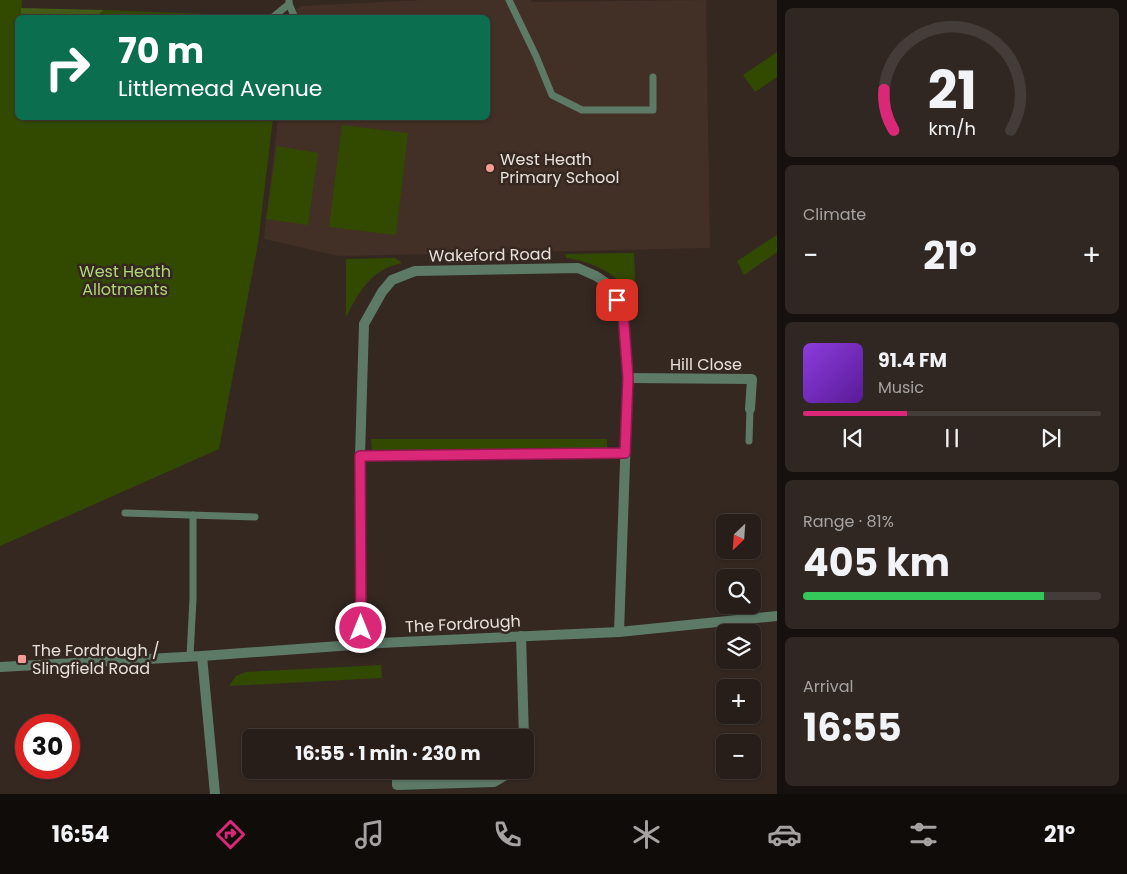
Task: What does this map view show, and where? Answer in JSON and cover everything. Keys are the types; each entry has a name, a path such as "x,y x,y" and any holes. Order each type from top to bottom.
{"street":[{"name":"Wakeford Road","path":"361,646 360,456 364,324 382,292 392,280 414,271 578,268 596,276 612,287 623,313 628,378 619,632"},
{"name":"Hill Close","path":"628,378 752,379 750,409"},
{"path":"360,456 625,453"},
{"name":"The Fordrough","path":"0,667 521,636 619,632 777,616"},
{"path":"521,636 524,729"},
{"path":"202,656 215,794"},
{"path":"397,789 494,782 499,779"}],"lane":[{"path":"509,0 536,56 552,95 582,110 653,110 653,77"},
{"path":"275,15 289,2 294,15"},
{"name":"Hill Close","path":"749,441 750,409"},
{"path":"125,513 255,517"},
{"path":"190,656 193,599 193,515"}],"shaded area":[{"name":"West Heath Primary School","path":"422,0 531,0 532,2 706,0 710,248 339,256 264,239 278,120 490,120 490,15 289,15 301,6"}],"green space":[{"name":"West Heath Allotments","path":"0,0 22,0 21,15 15,15 15,120 273,120 258,243 219,449 0,546"},
{"path":"21,8 104,10 98,15 21,15"},
{"path":"104,10 229,15 99,15"},
{"path":"777,52 777,77 755,92 743,75"},
{"path":"342,125 408,133 396,235 329,227"},
{"path":"277,146 318,153 308,225 266,219"},
{"path":"777,235 777,252 744,275 737,261"},
{"path":"634,253 636,305 623,286 608,272 567,258 564,254"},
{"path":"395,258 402,263 391,266 374,276 361,290 346,317 346,259"},
{"path":"371,439 607,439 607,451 469,449 463,452 372,453"},
{"path":"381,665 382,678 229,686 236,676 246,672"}],"place":[{"name":"West Heath Primary School","path":"490,168"},
{"name":"The Fordrough / Slingfield Road","path":"22,659"}],"route":[{"path":"361,628 360,456 625,453 628,378 623,313 617,300"}]}
